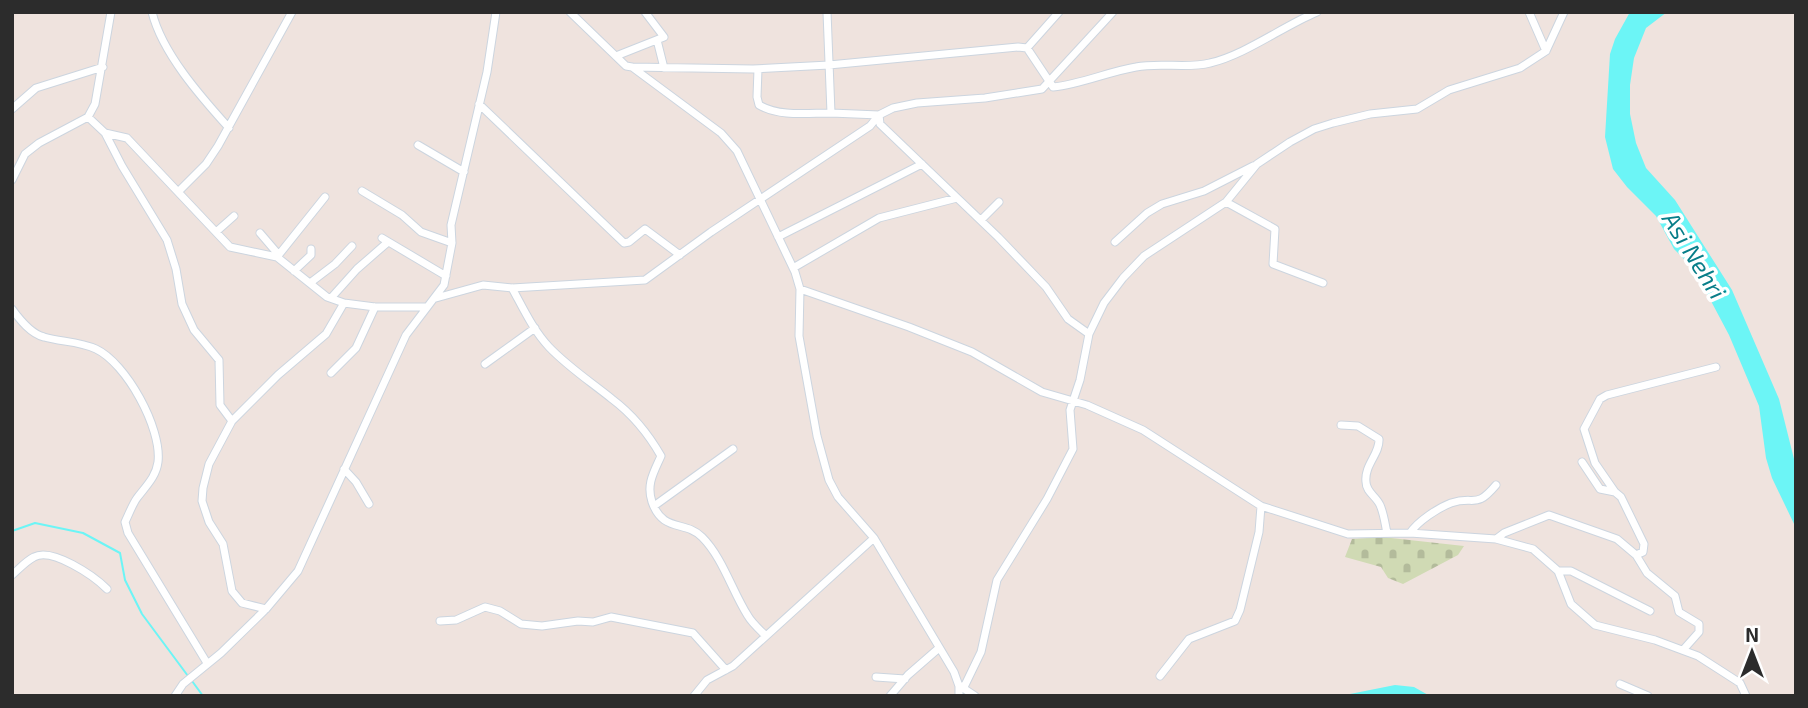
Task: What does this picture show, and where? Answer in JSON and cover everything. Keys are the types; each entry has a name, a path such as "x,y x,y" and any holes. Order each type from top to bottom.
{"street":[{"path":"12,180 25,154 39,143 88,117 95,104 111,12"},
{"path":"152,12 156,28 194,89 229,128"},
{"path":"179,191 206,164 229,128 292,12"},
{"path":"175,696 183,684 221,653 266,609 298,571 406,335 435,299 446,276 452,243 451,225 487,72 496,12"},
{"path":"570,12 626,66 632,67 758,69 829,65 1009,47 1027,48"},
{"path":"616,56 664,37 645,12"},
{"path":"827,12 831,113"},
{"path":"1027,48 1059,12"},
{"path":"435,299 483,285 512,288 645,280 870,126 879,115 893,108 1042,89 1113,12"},
{"path":"1027,48 1053,87 1063,86 1136,66 1210,63 1317,12"},
{"path":"1530,12 1546,51"},
{"path":"1115,242 1134,223 1162,204 1204,191 1257,164 1314,129 1370,114 1417,109 1449,90 1520,68 1546,51 1564,12"},
{"path":"657,40 664,68"},
{"path":"12,109 36,88 103,67"},
{"path":"632,67 720,133 737,151 793,268 800,289 799,337 817,436 829,480 838,497 874,538 960,686 975,696"},
{"path":"758,69 759,105 785,113 879,115"},
{"path":"479,104 624,243 645,229 680,255"},
{"path":"879,115 880,124 981,220 1053,295 1068,319 1089,334"},
{"path":"88,117 105,133 167,240 176,268 182,304 194,330 219,360 220,405 232,421"},
{"path":"105,133 127,138 230,247 278,256"},
{"path":"418,145 464,172"},
{"path":"778,237 922,164"},
{"path":"960,686 965,685 981,652 997,580 1047,499 1073,449 1070,410 1089,334 1110,293 1144,256 1226,202 1257,164"},
{"path":"362,191 402,215 421,232 452,243"},
{"path":"278,256 325,197"},
{"path":"793,268 879,218 957,198"},
{"path":"981,220 999,202"},
{"path":"1226,202 1275,229 1273,264 1322,283"},
{"path":"216,232 233,216"},
{"path":"260,233 294,271 331,298 344,303 375,307 427,307"},
{"path":"331,298 385,240 446,276"},
{"path":"310,283 352,246"},
{"path":"294,271 311,255 311,249"},
{"path":"512,288 548,346 578,374 614,400 653,442 661,456 650,479 651,500 659,516 666,522 700,534 749,618 766,636"},
{"path":"800,289 972,352 1042,392 1073,401 1143,430 1261,506 1348,534 1410,533 1496,540 1533,549 1559,571 1571,604 1595,625 1655,639 1698,656 1740,683 1745,696"},
{"path":"266,609 243,603 232,591 223,544 209,522 202,501 209,464 232,421 278,375 326,334 344,303"},
{"path":"331,373 356,348 375,307"},
{"path":"12,309 33,332 43,337 69,340 98,350 116,366 143,401 152,425 158,461 153,478 136,500 125,522 128,533 207,663"},
{"path":"485,364 535,328"},
{"path":"1636,555 1643,552 1643,544 1621,497 1600,471 1584,435 1585,423 1600,399 1607,395 1716,367"},
{"path":"1341,425 1358,426 1380,439 1379,447 1369,463 1366,481 1369,492 1381,506 1387,533"},
{"path":"654,506 733,449"},
{"path":"1582,462 1600,489 1615,492"},
{"path":"344,469 356,482 369,504"},
{"path":"1410,533 1419,523 1448,505 1482,499 1496,485"},
{"path":"1160,676 1189,639 1234,621 1240,610 1259,532 1261,506"},
{"path":"1496,540 1549,515 1617,539 1636,555 1647,573 1675,596 1679,612 1699,624 1699,632 1683,650"},
{"path":"694,696 707,681 726,670 766,636 874,538"},
{"path":"12,575 35,556 44,555 64,560 86,572 107,589"},
{"path":"1559,571 1571,571 1650,611"},
{"path":"440,621 456,620 485,607 500,611 521,624 542,626 578,621 593,622 611,617 693,633 726,670"},
{"path":"890,696 939,648"},
{"path":"876,677 905,679"},
{"path":"1620,684 1647,696"},
{"path":"959,696 960,686"}],"green space":[{"path":"1382,537 1464,546 1458,555 1403,584 1388,578 1381,567 1345,557 1352,539"}],"water":[{"name":"Asi Nehri","path":"1630,12 1667,12 1646,28 1634,58 1630,114 1636,143 1646,168 1675,200 1732,290 1779,399 1796,467 1796,528 1772,478 1766,458 1759,406 1729,335 1694,269 1674,249 1656,216 1613,169 1605,137 1610,54"},
{"path":"1395,685 1414,687 1430,696 1340,696"}],"waterway":[{"path":"12,531 35,523 83,533 120,553 125,580 142,614 188,676"},
{"path":"192,681 203,696"}]}
